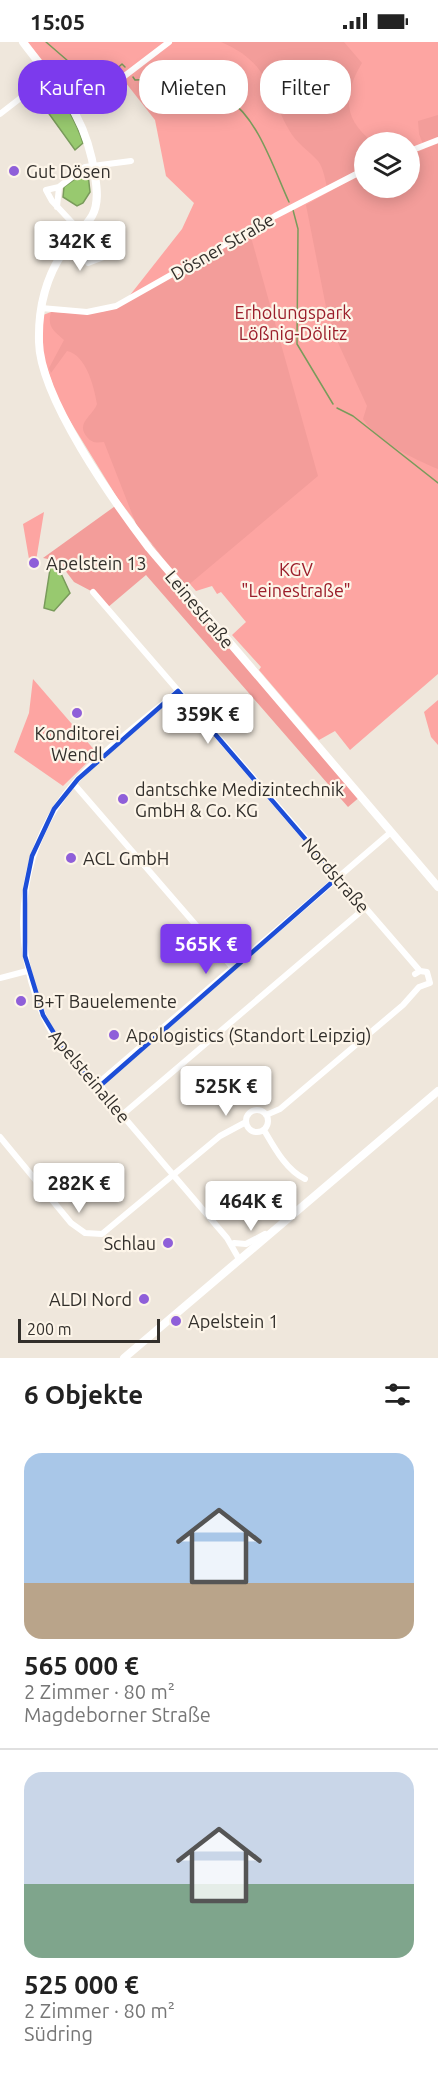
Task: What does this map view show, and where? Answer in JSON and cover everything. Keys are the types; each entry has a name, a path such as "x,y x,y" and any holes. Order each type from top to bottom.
{"main road":[{"name":"Leinestraße","path":"23,42 37,60"},
{"name":"Leinestraße","path":"77,114 87,136 93,166 95,207 51,274 41,309 39,345 47,382 74,434 133,526 181,587 438,886"},
{"path":"124,1358 438,1091"}],"street":[{"path":"127,74 169,42"},
{"path":"0,114 18,100"},
{"path":"420,147 438,140"},
{"path":"109,255 88,263 79,233 57,208 46,190 59,187 85,167 131,161"},
{"name":"Dösner Straße","path":"41,309 87,312 116,306 258,225 354,175"},
{"path":"57,208 59,187"},
{"name":"Nordstraße","path":"93,592 414,966 417,972 414,981 419,987 427,986 431,979 428,972 417,972"},
{"name":"Apelsteinallee","path":"178,691 74,784 54,809 32,856 24,907 23,937 27,971 43,1015 54,1034 89,1079 101,1085 106,1096 241,1257"},
{"path":"74,784 233,968"},
{"path":"101,1085 104,1079 391,832"},
{"path":"122,1115 365,908"},
{"path":"0,978 27,971"},
{"path":"266,1115 280,1109 403,1005 419,987"},
{"path":"0,1137 64,1215 85,1233 102,1234 220,1136 247,1124 252,1111 259,1110 266,1115 268,1121 264,1130"},
{"path":"247,1124 255,1132 264,1130"},
{"path":"264,1130 274,1147 297,1175 304,1179"},
{"path":"234,1243 250,1243 276,1228"},
{"name":"Apelsteinallee","path":"226,1238 234,1243 241,1257"}],"highlighted area":[{"path":"178,691 338,877 101,1085 89,1079 66,1053 43,1015 25,956 25,890 32,856 54,809 78,779"}],"green space":[{"name":"Erholungspark Lößnig-Dölitz","path":"23,42 438,42 438,674 350,750 335,731 319,740 259,670 261,667 232,635 246,622 221,592 217,594 212,586 196,591 190,584 186,587 118,499 59,403 43,356 43,315 51,312 86,314 106,311 123,304 182,229 194,203 166,176 155,120 150,114 248,114 248,60 139,60 139,100 127,84 127,60 36,60"},
{"path":"44,512 36,561 29,559 23,524"},
{"path":"33,679 97,753 63,786 14,752 29,713"},
{"path":"438,700 438,745 431,737 424,712"}],"shaded area":[{"path":"221,42 344,42 362,63 351,86 351,60 260,60 260,71 237,50"},
{"path":"49,114 70,114 83,143 75,150"},
{"path":"351,114 362,132 354,132 354,172 327,187 320,164 292,135 281,115"},
{"path":"438,115 438,469 407,455 387,442 363,419 367,406 339,345 327,312 306,205 354,178 354,198 420,198 420,151 425,149 419,132 418,121"},
{"path":"82,174 88,174 90,192 83,203 77,206 63,197 64,187"},
{"path":"249,230 318,476 186,587 136,524 104,442 92,441 84,432 84,424 97,404 91,380 84,365 79,358 67,351 51,373 49,368 64,340 52,328 50,317 51,312 86,314 107,311"},
{"path":"118,504 361,796 348,807 146,575 107,608 93,592 74,582 58,561 43,558"},
{"path":"51,563 58,567 70,593 54,611 44,608"}],"waterway":[{"path":"46,42 67,60"},
{"path":"133,77 135,80 180,83 216,94 239,108 257,132 289,202"},
{"path":"293,210 298,229 297,344 333,404"},
{"path":"337,408 353,416 438,483"}],"place":[{"name":"Gut Dösen","path":"14,171"},
{"name":"Apelstein 13","path":"34,563"},
{"name":"Konditorei Wendl","path":"77,713"},
{"name":"dantschke Medizintechnik GmbH & Co. KG","path":"123,799"},
{"name":"ACL GmbH","path":"71,858"},
{"name":"B+T Bauelemente","path":"21,1001"},
{"name":"Apologistics (Standort Leipzig)","path":"114,1035"},
{"name":"Schlau","path":"168,1243"},
{"name":"ALDI Nord","path":"144,1299"},
{"name":"Apelstein 1","path":"176,1321"}],"park label":[{"name":"KGV \"Leinestraße\"","path":"296,579"}]}
